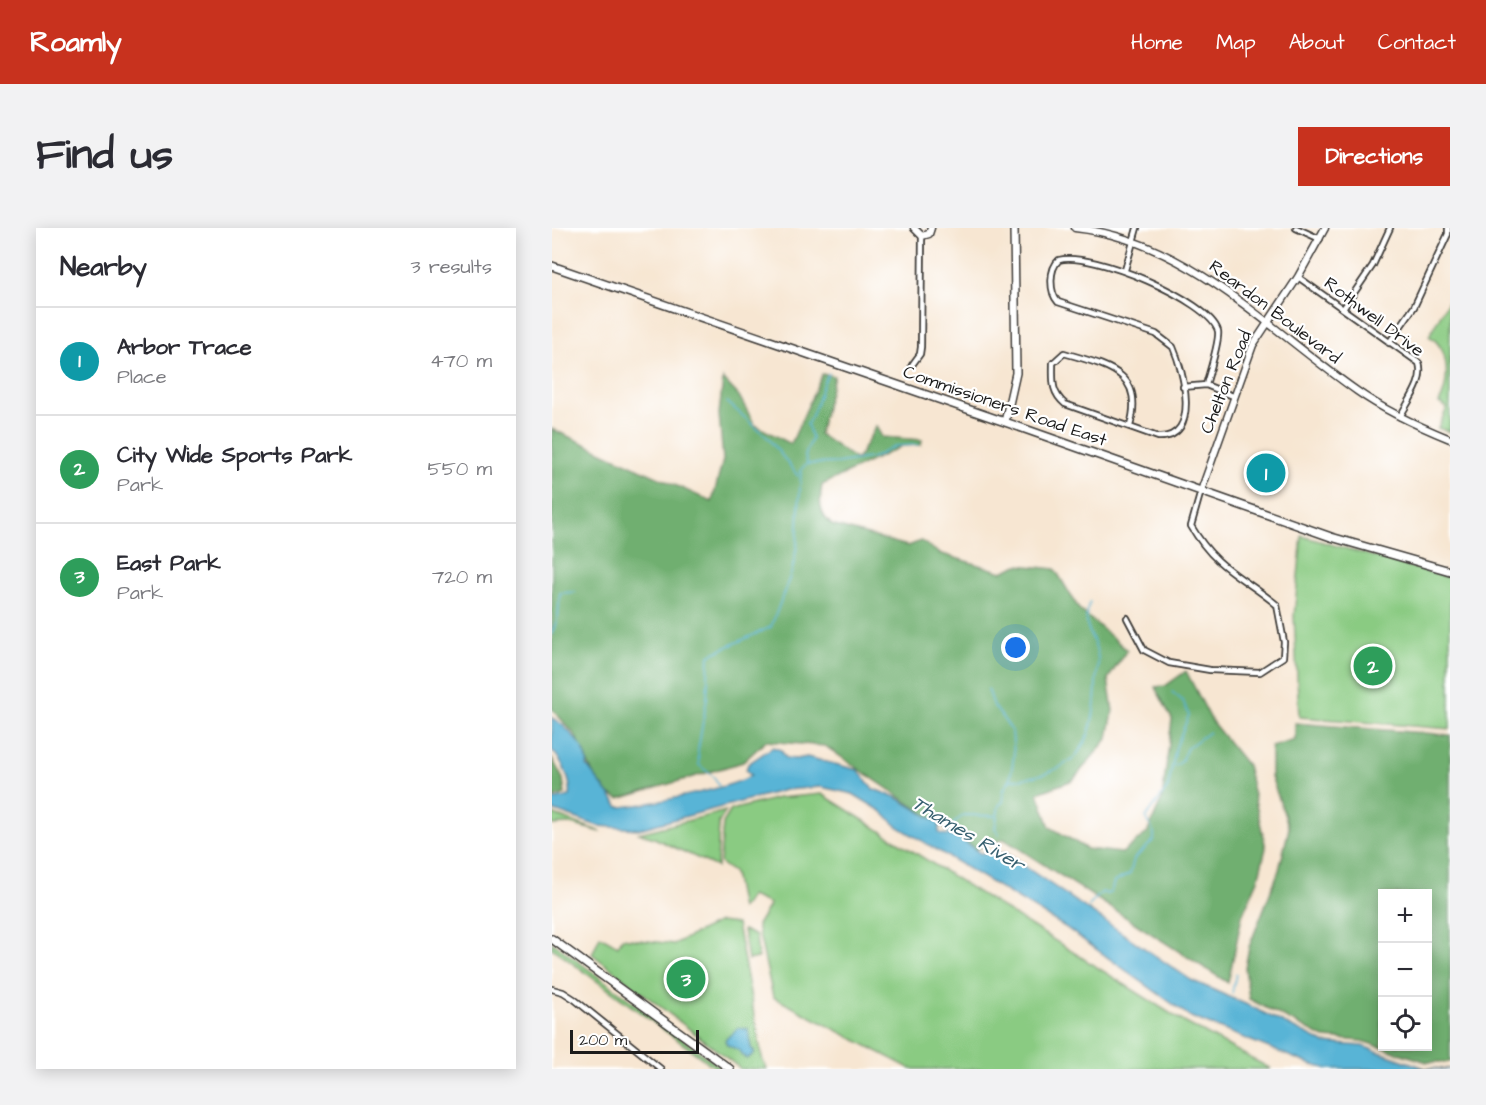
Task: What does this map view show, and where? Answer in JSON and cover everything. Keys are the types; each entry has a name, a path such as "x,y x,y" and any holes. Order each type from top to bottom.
{"main road":[{"path":"1005,422 1016,373 1014,228"},
{"name":"Commissioners Road East","path":"552,266 1330,537 1450,571"},
{"path":"552,939 730,1069"}],"street":[{"path":"914,228 915,233 922,236 929,234 931,228"},
{"name":"Reardon Boulevard","path":"1075,228 1133,240 1166,254 1202,275 1359,393 1400,417 1450,439"},
{"path":"1125,270 1137,228"},
{"path":"1296,228 1320,239"},
{"name":"Chelton Road","path":"1201,491 1253,345 1298,277 1325,228"},
{"path":"1342,309 1373,265 1390,228"},
{"path":"1389,343 1414,307 1448,234 1448,228"},
{"path":"912,365 920,354 921,347 922,236"},
{"path":"1130,426 1135,397 1130,383 1119,372 1065,353 1056,358 1053,363 1052,388 1056,397 1065,404 1158,437 1176,433 1186,417 1177,356 1168,342 1095,312 1064,305 1054,298 1053,267 1062,259 1125,270 1161,286 1207,317 1217,329 1218,337 1206,385"},
{"name":"Rothwell Drive","path":"1298,277 1419,363 1421,371 1400,417"},
{"path":"1183,387 1206,385 1233,396"},
{"path":"1127,618 1144,650 1169,663 1210,670 1260,672 1284,657 1284,642 1277,605 1226,570 1202,544 1191,526 1201,491"},
{"path":"552,989 563,992 574,999 661,1069"}],"green space":[{"path":"1450,298 1450,432 1438,428 1447,408 1439,403 1445,386 1446,366 1441,349 1429,336"},
{"path":"822,374 834,376 819,434 857,460 876,426 882,437 922,440 921,445 902,446 822,485 821,507 832,525 908,546 921,541 939,553 1002,572 1018,565 1055,569 1079,609 1127,650 1108,679 1113,711 1108,738 1073,780 1038,793 1050,827 1087,849 1122,853 1147,833 1162,799 1172,719 1155,687 1165,686 1186,671 1213,723 1247,765 1266,848 1258,880 1242,916 1228,983 1004,839 976,849 825,746 766,741 743,762 619,799 601,791 575,735 552,709 552,429 712,502 723,460 719,414 723,379 739,396 755,425 791,444"},
{"path":"1302,536 1450,578 1450,729 1299,717 1294,616"},
{"path":"1295,723 1450,735 1450,1062 1427,1062 1393,1051 1432,1051 1432,889 1378,889 1378,1046 1362,1041 1324,1038 1249,999 1245,968 1249,947 1279,870 1289,828 1271,776 1271,747 1295,740"},
{"path":"552,758 563,779 565,794 552,798"},
{"path":"822,794 1184,1022 1271,1069 911,1069 773,997 757,925 770,904 751,896 741,909 734,873 720,863 723,823 731,810 778,798"},
{"path":"726,811 719,822 717,867 639,833"},
{"path":"552,814 601,832 570,824 552,825"},
{"path":"719,922 737,924 763,1062 767,1069 741,1069 592,954 600,936 618,946 622,938 674,944"},
{"path":"743,930 756,936 758,958 748,960"},
{"path":"552,942 723,1069 717,1069 552,948"}],"water":[{"path":"552,717 581,746 585,753 587,766 619,807 688,795 742,780 751,775 746,770 748,764 773,747 781,750 786,758 807,757 858,770 873,789 896,797 939,823 939,833 959,838 980,853 1005,853 1191,980 1324,1043 1362,1046 1425,1068 1450,1069 1329,1069 1312,1065 1191,1017 1065,927 897,826 881,811 853,794 821,787 785,790 639,829 598,826 552,810 552,800 570,796 570,791 563,765 552,751"},
{"path":"738,1028 748,1029 751,1048 755,1053 746,1059 739,1050 727,1045 725,1040"}],"waterway":[{"path":"807,463 805,456 812,438 807,424 829,373"},
{"path":"727,402 768,438 798,476"},
{"path":"719,786 714,777 699,765 698,750 707,698 709,655 771,627 792,571 797,546 801,469 807,464 837,463 875,457 895,446 918,445"},
{"path":"552,634 558,617 560,593 576,592"},
{"name":"Thames River","path":"999,835 995,828 999,805 1003,802 1004,789 1010,780 1033,777 1067,763 1078,753 1086,739 1092,723 1098,664 1097,650 1086,618 1090,602"},
{"path":"988,689 994,706 1012,731 1014,755 1010,780"},
{"path":"1089,906 1102,892 1107,894 1111,892 1114,882 1130,874 1134,859 1154,840 1154,833 1146,817 1168,787 1176,747 1189,715 1183,701 1172,692"},
{"path":"1175,766 1181,762 1187,748 1209,732"},
{"name":"Thames River","path":"948,834 955,822 964,815 997,816"},
{"path":"1232,993 1236,974"}],"place":[{"name":"Arbor Trace","path":"1266,473"},
{"name":"City Wide Sports Park","path":"1373,666"},
{"name":"East Park","path":"686,979"}]}
